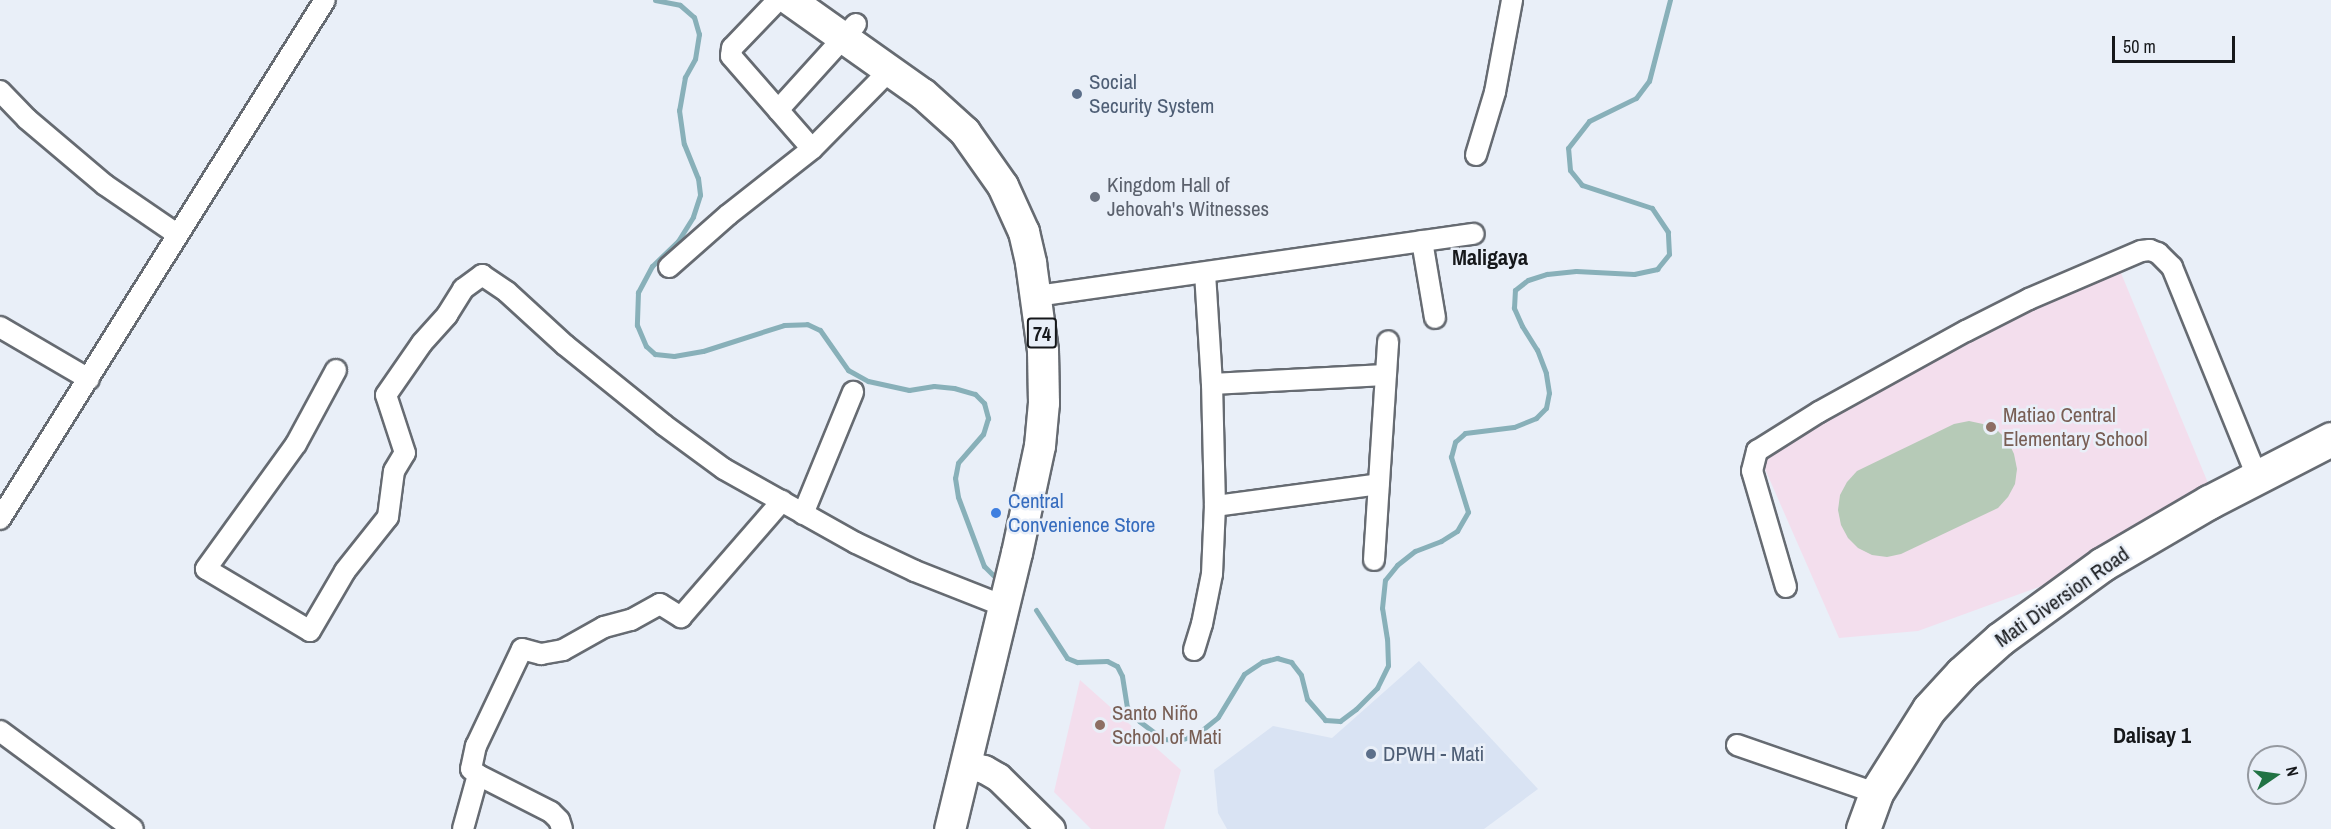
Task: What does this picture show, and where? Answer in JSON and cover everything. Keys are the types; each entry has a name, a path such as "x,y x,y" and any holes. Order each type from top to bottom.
{"highway":[{"name":"Mati Diversion Road","path":"1863,829 1876,793 1929,709 1962,673 2000,639 2103,564 2257,476 2318,445"}],"main road":[{"name":"74","path":"790,0 850,31 954,95 986,144 1030,199 1041,226 1048,295 1064,376 1058,448 1036,557 975,766 950,829"},
{"name":"74","path":"821,0 890,70 986,144"},
{"name":"74","path":"970,829 975,766 1004,606 1034,480 1042,424 1048,295"}],"street":[{"path":"0,519 325,0"},
{"path":"778,0 730,52 735,62 812,149"},
{"path":"1476,155 1495,92 1512,0"},
{"path":"778,110 850,31"},
{"path":"669,267 728,215 812,149 890,70"},
{"path":"0,91 27,119 105,185 178,235"},
{"path":"1048,295 1474,234"},
{"path":"1422,241 1435,318"},
{"path":"1786,588 1752,471 1757,451 1861,388 1966,331 2029,299 2141,251 2158,253 2172,267 2257,476"},
{"path":"1194,650 1211,582 1215,506 1212,384 1205,273"},
{"path":"336,370 296,444 206,569 309,631 345,571 388,517 394,471 405,453 386,395 422,343 447,315 463,289 482,275 507,292 565,345 664,425 724,469 856,543 915,571 1004,606"},
{"path":"0,327 89,379"},
{"path":"1374,560 1388,341"},
{"path":"1212,384 1385,375"},
{"path":"803,514 853,392"},
{"path":"1215,506 1379,484"},
{"path":"561,829 559,820 551,812 478,775 471,769 476,746 522,649 541,654 563,650 604,627 631,620 660,604 681,617 782,501"},
{"path":"0,731 133,829"},
{"path":"1737,745 1876,793"},
{"path":"975,766 998,777 1051,829"},
{"path":"463,829 478,775"}],"shaded area":[{"name":"Matiao Central Elementary School","path":"2116,261 2208,483 2050,583 1918,631 1839,638 1758,453"},
{"name":"DPWH - Mati","path":"1419,661 1538,789 1484,829 1227,829 1218,813 1214,770 1273,726 1332,738"},
{"name":"Santo Niño School of Mati","path":"1080,680 1181,770 1164,829 1091,829 1054,792"}],"green space":[{"path":"1969,421 1997,430 2008,441 2017,469 2015,484 2008,497 1998,508 1901,554 1887,557 1872,555 1858,548 1848,538 1841,525 1838,510 1840,495 1847,482 1857,471 1954,424"}],"waterway":[{"path":"655,0 680,5 694,17 699,34 695,59 685,77 679,110 684,144 698,178 700,195 693,217 678,241 652,266 638,292 637,325 646,346 655,354 674,356 703,351 784,325 807,324 820,330 848,370 868,381 909,390 934,386 954,388 975,394 984,403 988,418 983,434 958,463 955,478 958,497 984,566 1000,582"},
{"path":"1036,610 1067,658 1077,662 1107,661 1117,666 1122,676 1127,707 1139,721 1163,739 1179,740 1196,735 1218,717 1244,674 1262,662 1277,658 1291,662 1301,675 1307,699 1325,720 1340,721 1356,709 1377,688 1388,665 1382,608 1385,580 1397,565 1415,551 1441,541 1457,531 1468,512 1451,457 1455,442 1465,433 1514,427 1536,418 1546,408 1549,393 1546,373 1537,350 1514,308 1515,290 1528,280 1547,274 1576,271 1634,274 1657,269 1669,254 1668,232 1652,208 1582,185 1570,170 1568,148 1589,121 1636,98 1649,81 1670,0"}],"place":[{"name":"Social Security System","path":"1077,94"},
{"name":"Kingdom Hall of Jehovah's Witnesses","path":"1095,197"},
{"name":"Matiao Central Elementary School","path":"1991,427"},
{"name":"Central Convenience Store","path":"996,513"},
{"name":"Santo Niño School of Mati","path":"1100,725"},
{"name":"DPWH - Mati","path":"1371,754"}],"district":[{"name":"Maligaya","path":"1490,258"},
{"name":"Dalisay 1","path":"2152,736"}]}
